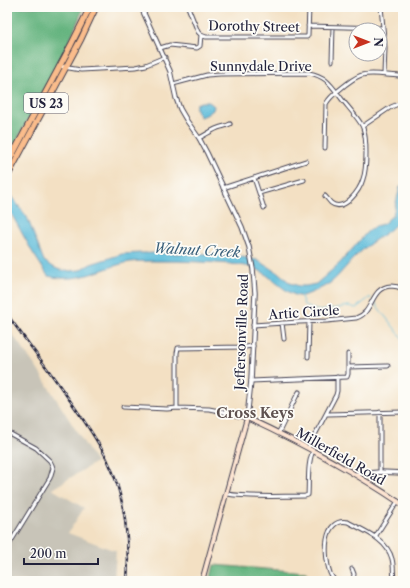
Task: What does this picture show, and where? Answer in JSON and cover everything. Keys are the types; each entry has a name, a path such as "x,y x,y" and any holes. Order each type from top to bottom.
{"highway":[{"name":"US 23","path":"63,67 90,7"},
{"name":"US 23","path":"7,177 9,165 96,7"}],"main road":[{"name":"Millerfield Road","path":"247,418 279,432 356,474 403,505"},
{"name":"Jeffersonville Road","path":"202,581 247,418"}],"street":[{"name":"Jeffersonville Road","path":"141,7 170,70 180,109 207,153 244,231 249,249 254,283 254,325 251,381 247,418"},
{"path":"160,48 170,45 197,48 200,46 200,35 188,7"},
{"path":"309,7 308,26 348,27"},
{"path":"381,7 382,22"},
{"name":"Dorothy Street","path":"200,35 206,37 308,37 308,26"},
{"path":"332,61 333,27"},
{"path":"63,67 81,70 136,67 165,58"},
{"path":"384,62 384,74"},
{"name":"Sunnydale Drive","path":"173,84 214,74 309,73 324,78 337,92 363,126 366,144 365,172 357,192 351,199 337,205 331,203 325,196"},
{"path":"325,148 326,104 330,98 352,79 361,74 384,74 403,77"},
{"path":"363,126 391,107 403,102"},
{"path":"199,138 230,124"},
{"path":"223,188 306,161"},
{"path":"254,178 264,208"},
{"path":"259,193 304,180"},
{"name":"Artic Circle","path":"254,325 327,321 361,317 364,315 378,291 386,286 400,287 403,290"},
{"path":"308,357 309,322"},
{"path":"282,323 284,339"},
{"path":"177,408 178,348 252,346"},
{"path":"251,381 347,377 348,354"},
{"path":"348,367 388,366"},
{"path":"308,448 337,392 337,377"},
{"path":"279,432 299,392"},
{"path":"123,407 177,408 219,411 247,418"},
{"path":"380,412 380,472"},
{"path":"326,414 403,412"},
{"path":"7,432 36,448 50,461 53,468 50,478 7,548"},
{"path":"227,494 245,496 308,495 309,471 313,451"},
{"path":"356,474 380,472 403,473"},
{"path":"375,538 398,501"},
{"path":"335,581 328,566 326,551 328,534 332,526 341,522 346,522 382,543 392,558 394,581"},
{"path":"352,569 354,574 353,581"}],"shaded area":[{"path":"7,327 36,367 96,462 52,489 84,508 68,533 116,551 114,581 7,581"}],"green space":[{"path":"7,7 84,7 63,56 7,158"},
{"path":"214,565 306,572 312,581 210,581"}],"water":[{"path":"201,102 209,102 214,106 213,110 200,117 196,111 196,104"},
{"path":"403,185 403,212 396,224 371,243 351,261 338,276 324,287 307,295 300,296 291,293 266,274 254,268 221,263 177,261 130,262 80,277 60,278 48,276 33,253 7,206 7,192 27,217 44,261 60,270 80,270 91,264 122,254 228,254 257,260 279,273 290,283 299,286 306,286 316,284 340,263 368,231 375,226 383,224 393,215 400,187"}],"waterway":[{"path":"300,294 304,305 320,311 349,306 356,308 371,298"},
{"path":"374,301 403,339"}],"railway":[{"path":"7,314 78,412 107,459 118,488 125,519 128,551 127,581"}],"district":[{"name":"Cross Keys","path":"255,413"}],"water label":[{"name":"Walnut Creek","path":"197,250"}]}
